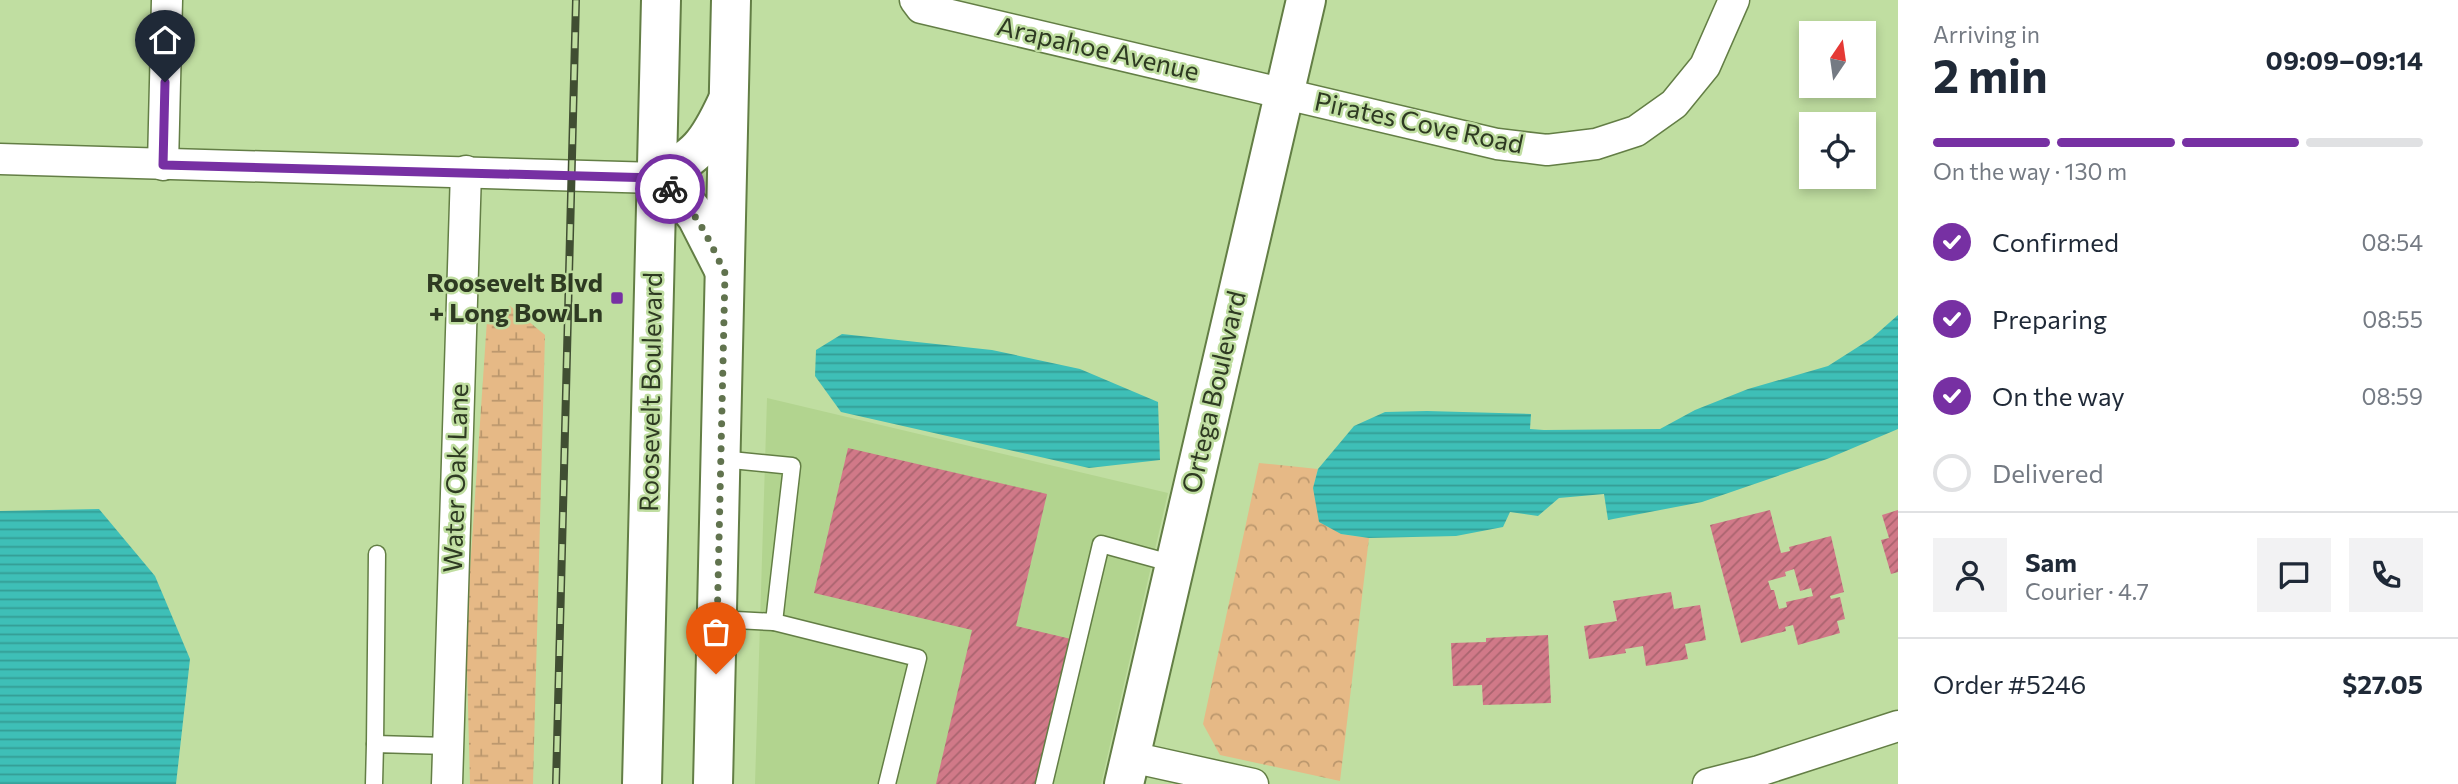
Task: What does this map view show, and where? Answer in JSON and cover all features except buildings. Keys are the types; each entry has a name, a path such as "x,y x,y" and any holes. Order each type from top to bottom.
{"main road":[{"name":"Roosevelt Boulevard","path":"642,784 661,0"},
{"path":"713,784 731,0"},
{"name":"Ortega Boulevard","path":"1127,770 1306,0"},
{"path":"725,273 696,217 682,198 657,178 685,162 706,143 729,99"}],"street":[{"path":"163,165 167,0"},
{"name":"Arapahoe Avenue","path":"915,0 920,8 1284,93"},
{"name":"Pirates Cove Road","path":"1284,93 1497,144 1547,150 1596,144 1636,131 1674,104 1705,66 1734,0"},
{"path":"0,159 657,178"},
{"name":"Water Oak Lane","path":"447,784 466,172"},
{"path":"1708,784 1759,771 1898,726"},
{"path":"1127,770 1253,784"}],"lane":[{"path":"721,459 792,466 774,622"},
{"path":"1044,784 1101,544 1174,564"},
{"path":"374,784 377,554"},
{"path":"717,619 774,622 918,658 887,784"},
{"path":"375,744 448,746"}],"shaded area":[{"path":"767,398 1168,493 1101,784 755,784"}],"green space":[{"path":"510,306 545,335 533,784 470,784 466,629 487,320"},
{"path":"1259,463 1318,469 1313,488 1341,534 1369,538 1340,781 1220,755 1203,724"}],"water":[{"path":"1898,315 1898,429 1827,459 1702,502 1608,520 1604,494 1559,498 1538,516 1510,512 1503,527 1456,536 1369,538 1341,534 1319,522 1313,488 1318,469 1354,426 1385,412 1531,414 1530,429 1544,430 1660,429 1695,410 1748,389 1828,366 1872,338"},
{"path":"842,334 992,350 1080,369 1158,402 1160,460 1089,468 841,412 815,376 816,350"},
{"path":"99,509 155,576 190,659 176,784 0,784 0,511"}],"railway":[{"path":"556,784 576,0"}],"way so far":[{"path":"670,189 682,198 696,217 725,273 716,674"}],"place":[{"name":"Roosevelt Blvd + Long Bow Ln","path":"617,298"}],"route":[{"path":"165,82 163,165 657,178 670,189"}]}
